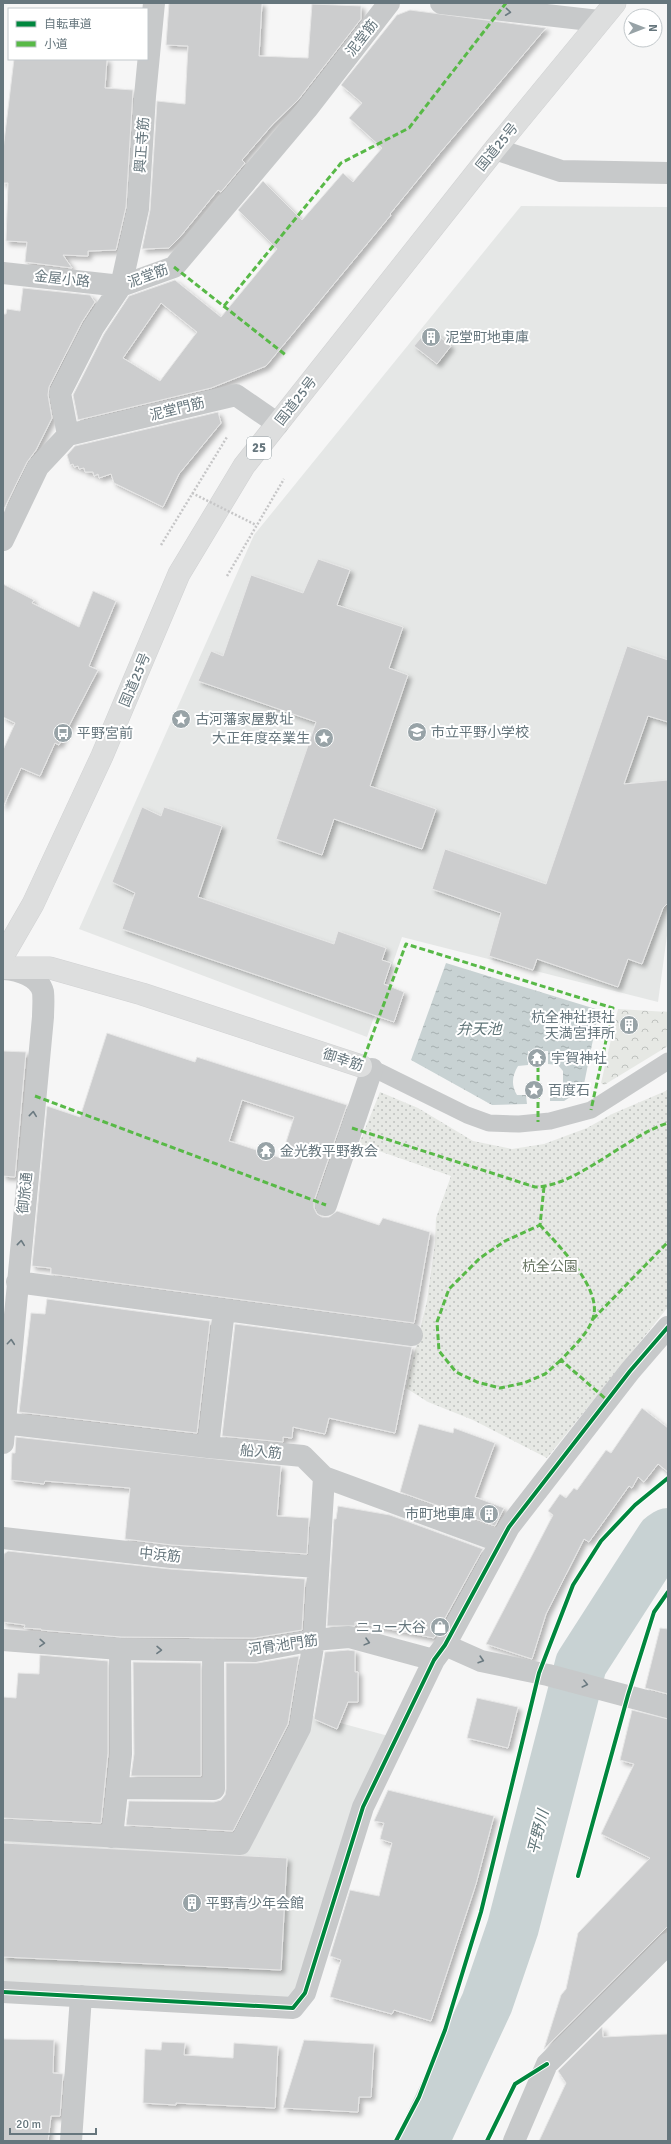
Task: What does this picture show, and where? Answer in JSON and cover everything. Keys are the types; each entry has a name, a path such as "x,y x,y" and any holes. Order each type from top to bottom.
{"main road":[{"name":"国道25号","path":"3,956 33,904 102,756 179,574 244,466 495,149 615,3"},
{"name":"御幸筋","path":"3,968 50,968 142,994 367,1068"}],"street":[{"name":"興正寺筋","path":"121,286 138,209 145,96 154,3"},
{"name":"泥堂筋","path":"68,435 60,394 93,328 121,286 174,267 307,109 389,3"},
{"path":"441,3 599,21"},
{"path":"495,149 561,171 668,172"},
{"name":"金屋小路","path":"3,273 121,286"},
{"name":"泥堂門筋","path":"68,435 236,395 278,424"},
{"path":"3,540 38,467 68,435"},
{"name":"御旅通","path":"3,968 16,970 26,974 38,984 43,991 43,1017 3,1430"},
{"path":"326,1205 367,1068"},
{"path":"17,1282 412,1336"},
{"path":"208,1447 224,1310"},
{"path":"3,1992 293,2008 305,1994 363,1807 440,1653 509,1527 630,1371 668,1327"},
{"name":"船入筋","path":"3,1430 304,1456 324,1477 501,1542"},
{"path":"3,1830 240,1844 300,1728 314,1640 324,1477"},
{"name":"中浜筋","path":"3,1538 171,1557 318,1566"},
{"name":"河骨池門筋","path":"3,1640 120,1649 255,1651 314,1640 349,1637 481,1660 628,1695 668,1707"},
{"path":"112,1837 121,1754 120,1649"},
{"path":"117,1788 214,1789 213,1650"},
{"path":"514,2141 547,2064 668,1944"},
{"path":"71,2141 81,1996"}],"lane":[{"name":"御幸筋","path":"367,1068 467,1115 489,1123 519,1124 550,1121 591,1110 668,1061"}],"path":[{"path":"161,545 227,437"},
{"path":"226,576 284,479"},
{"path":"192,493 256,525"}],"shaded area":[{"name":"市立平野小学校","path":"521,206 668,207 668,928 658,1002 402,937 367,1037 79,929 254,535"},
{"name":"平野青少年会館","path":"303,1713 396,1738 293,2008 3,1993 3,1830 240,1844"}],"green space":[{"path":"618,1009 668,1012 668,1046 604,1085 601,1083"},
{"name":"杭全公園","path":"668,1090 668,1307 547,1458 473,1420 428,1402 406,1388 427,1301 435,1243 436,1218 451,1176 359,1144 380,1092 418,1108 473,1141 512,1149 544,1144 587,1128 612,1114"}],"water":[{"name":"弁天池","path":"446,963 599,1010 583,1089 564,1101 550,1101 550,1093 558,1093 563,1086 563,1071 558,1065 548,1064 548,1051 528,1051 528,1065 518,1066 514,1073 513,1084 515,1091 517,1095 526,1095 527,1104 492,1105 411,1060"}],"building":[{"path":"169,3 262,3 259,56 308,58 312,4 361,6 361,19 298,100 273,124 242,160 245,163 221,192 218,190 180,237 169,248 142,249 150,210 157,101 185,104 188,46 166,45"},
{"path":"410,10 546,28 439,154 390,214 391,215 266,366 211,388 78,420 73,395 104,334 129,296 175,280 221,317 277,249 238,210 263,181 302,220 343,173 353,182 382,148 349,118 362,103 341,85 397,15","holes":["161,303 197,332 160,381 123,358"]},
{"path":"14,60 107,60 105,88 133,90 126,207 116,250 88,251 88,256 63,255 72,268 25,262 27,242 6,241 8,183 3,183 3,150"},
{"path":"23,288 90,295 95,302 82,322 49,387 48,395 52,418 36,450 27,462 3,511 3,314 6,314 7,309 20,311"},
{"name":"泥堂町地車庫","path":"429,328 451,346 437,364 414,346"},
{"path":"218,412 221,423 179,474 163,507 114,483 111,474 99,478 98,474 94,476 93,472 85,472 84,468 79,469 78,466 74,467 73,464 70,465 67,455 75,446"},
{"path":"318,559 350,570 337,605 403,627 389,668 408,675 370,786 436,809 422,849 334,819 322,855 276,839 316,722 198,681 211,651 223,656 251,575 303,593"},
{"path":"3,584 34,600 32,603 79,627 93,591 116,601 89,666 98,670 59,745 55,743 40,776 21,768 3,807 3,750 15,723 3,717"},
{"path":"627,646 668,660 668,722 648,716 624,784 668,780 668,903 663,908 642,964 628,959 618,987 537,959 533,970 489,956 501,913 432,889 445,849 546,884"},
{"path":"142,807 161,816 164,807 222,826 198,897 334,944 338,931 386,948 382,960 391,963 384,984 404,992 394,1022 122,929 135,893 112,882"},
{"path":"107,1033 195,1062 197,1057 347,1105 314,1201 314,1208 317,1214 322,1217 329,1217 337,1211 379,1225 383,1218 430,1232 414,1323 51,1274 51,1268 32,1266 47,1106 80,1117","holes":["242,1100 294,1117 281,1158 229,1141"]},
{"path":"3,1051 26,1052 15,1177 3,1176"},
{"path":"47,1299 210,1321 197,1433 19,1412 31,1313 45,1314"},
{"path":"235,1324 412,1347 395,1433 329,1418 325,1434 293,1427 292,1438 283,1437 283,1442 222,1436"},
{"path":"642,1408 668,1428 668,1472 658,1464 644,1482 638,1477 632,1488 629,1486 589,1542 584,1539 546,1614 532,1659 486,1644 553,1515 548,1511 560,1494 566,1498 574,1488 577,1490 606,1450 611,1453"},
{"path":"419,1424 453,1433 454,1428 495,1443 475,1497 504,1508 495,1526 400,1492"},
{"path":"16,1437 281,1466 277,1516 309,1518 307,1554 172,1545 125,1539 130,1488 45,1481 44,1484 11,1480 12,1453 15,1453"},
{"path":"338,1506 390,1515 483,1549 434,1638 355,1622 355,1626 327,1626 334,1519 336,1519"},
{"path":"8,1551 170,1569 305,1579 302,1630 254,1638 121,1637 24,1628 25,1625 3,1622 4,1554"},
{"path":"660,1628 668,1629 668,1694 645,1688"},
{"path":"348,1650 355,1651 355,1672 358,1672 358,1702 348,1702 337,1729 314,1719 325,1652"},
{"path":"40,1655 108,1661 108,1753 101,1823 3,1818 3,1697 16,1698 18,1673 39,1674"},
{"path":"299,1656 288,1724 233,1831 126,1825 129,1801 214,1802 221,1800 225,1795 226,1789 226,1663 257,1663"},
{"path":"133,1662 201,1663 201,1776 131,1776 134,1754"},
{"path":"477,1698 518,1707 508,1748 467,1738"},
{"path":"632,1710 668,1719 668,1926 544,2049 561,1995 566,1989 578,1933 650,1858 601,1834 634,1764 620,1760"},
{"path":"388,1790 494,1816 476,1884 431,2021 394,2010 392,2014 330,1997 341,1960 330,1956 350,1890 379,1896 392,1843 380,1839 384,1823 374,1821"},
{"name":"平野青少年会館","path":"3,1843 287,1858 281,1970 3,1957"},
{"path":"602,2027 603,2037 668,2034 668,2141 539,2141 566,2083 558,2071"},
{"path":"3,2039 54,2040 53,2073 63,2074 60,2116 51,2116 48,2141 3,2141"},
{"path":"304,2040 374,2044 371,2097 359,2097 358,2112 283,2108"},
{"path":"162,2042 185,2043 184,2055 233,2058 234,2043 278,2046 275,2108 176,2103 176,2105 143,2103 145,2049 161,2050"}],"waterway":[{"name":"平野川","path":"423,2141 487,2003 513,1927 581,1664 662,1538 668,1534"}],"marked path":[{"path":"224,306 341,163 409,128 506,3"},
{"path":"174,267 287,356"},
{"path":"361,1066 406,944 613,1008 591,1110"},
{"path":"538,1066 538,1122"},
{"path":"35,1096 326,1205"},
{"path":"352,1128 535,1187 551,1185 567,1179 585,1170 652,1129 668,1123"},
{"path":"544,1187 540,1225 505,1241 480,1258 449,1289 437,1322 439,1351 456,1372 477,1382 500,1388 524,1383 545,1374 561,1360"},
{"path":"540,1225 577,1268 591,1294 594,1306 591,1324 561,1360 607,1400"},
{"path":"593,1319 668,1242"}],"cycle path":[{"path":"3,1992 293,2008 305,1993 363,1807 434,1660 445,1645 509,1527 630,1371 668,1327"},
{"path":"396,2141 419,2097 445,2030 481,1912 539,1673 573,1585 601,1541 635,1505 668,1478"},
{"path":"578,1876 628,1695 654,1612 668,1592"},
{"path":"487,2141 515,2084 547,2064"}],"place":[{"name":"泥堂町地車庫","path":"431,337"},
{"name":"古河藩家屋敷址","path":"181,719"},
{"name":"市立平野小学校","path":"417,732"},
{"name":"平野宮前","path":"63,733"},
{"name":"大正年度卒業生","path":"324,738"},
{"name":"杭全神社摂社 天満宮拝所","path":"629,1025"},
{"name":"宇賀神社","path":"537,1058"},
{"name":"百度石","path":"534,1090"},
{"name":"金光教平野教会","path":"266,1151"},
{"name":"市町地車庫","path":"489,1514"},
{"name":"ニュー大谷","path":"440,1627"},
{"name":"平野青少年会館","path":"192,1903"}]}
